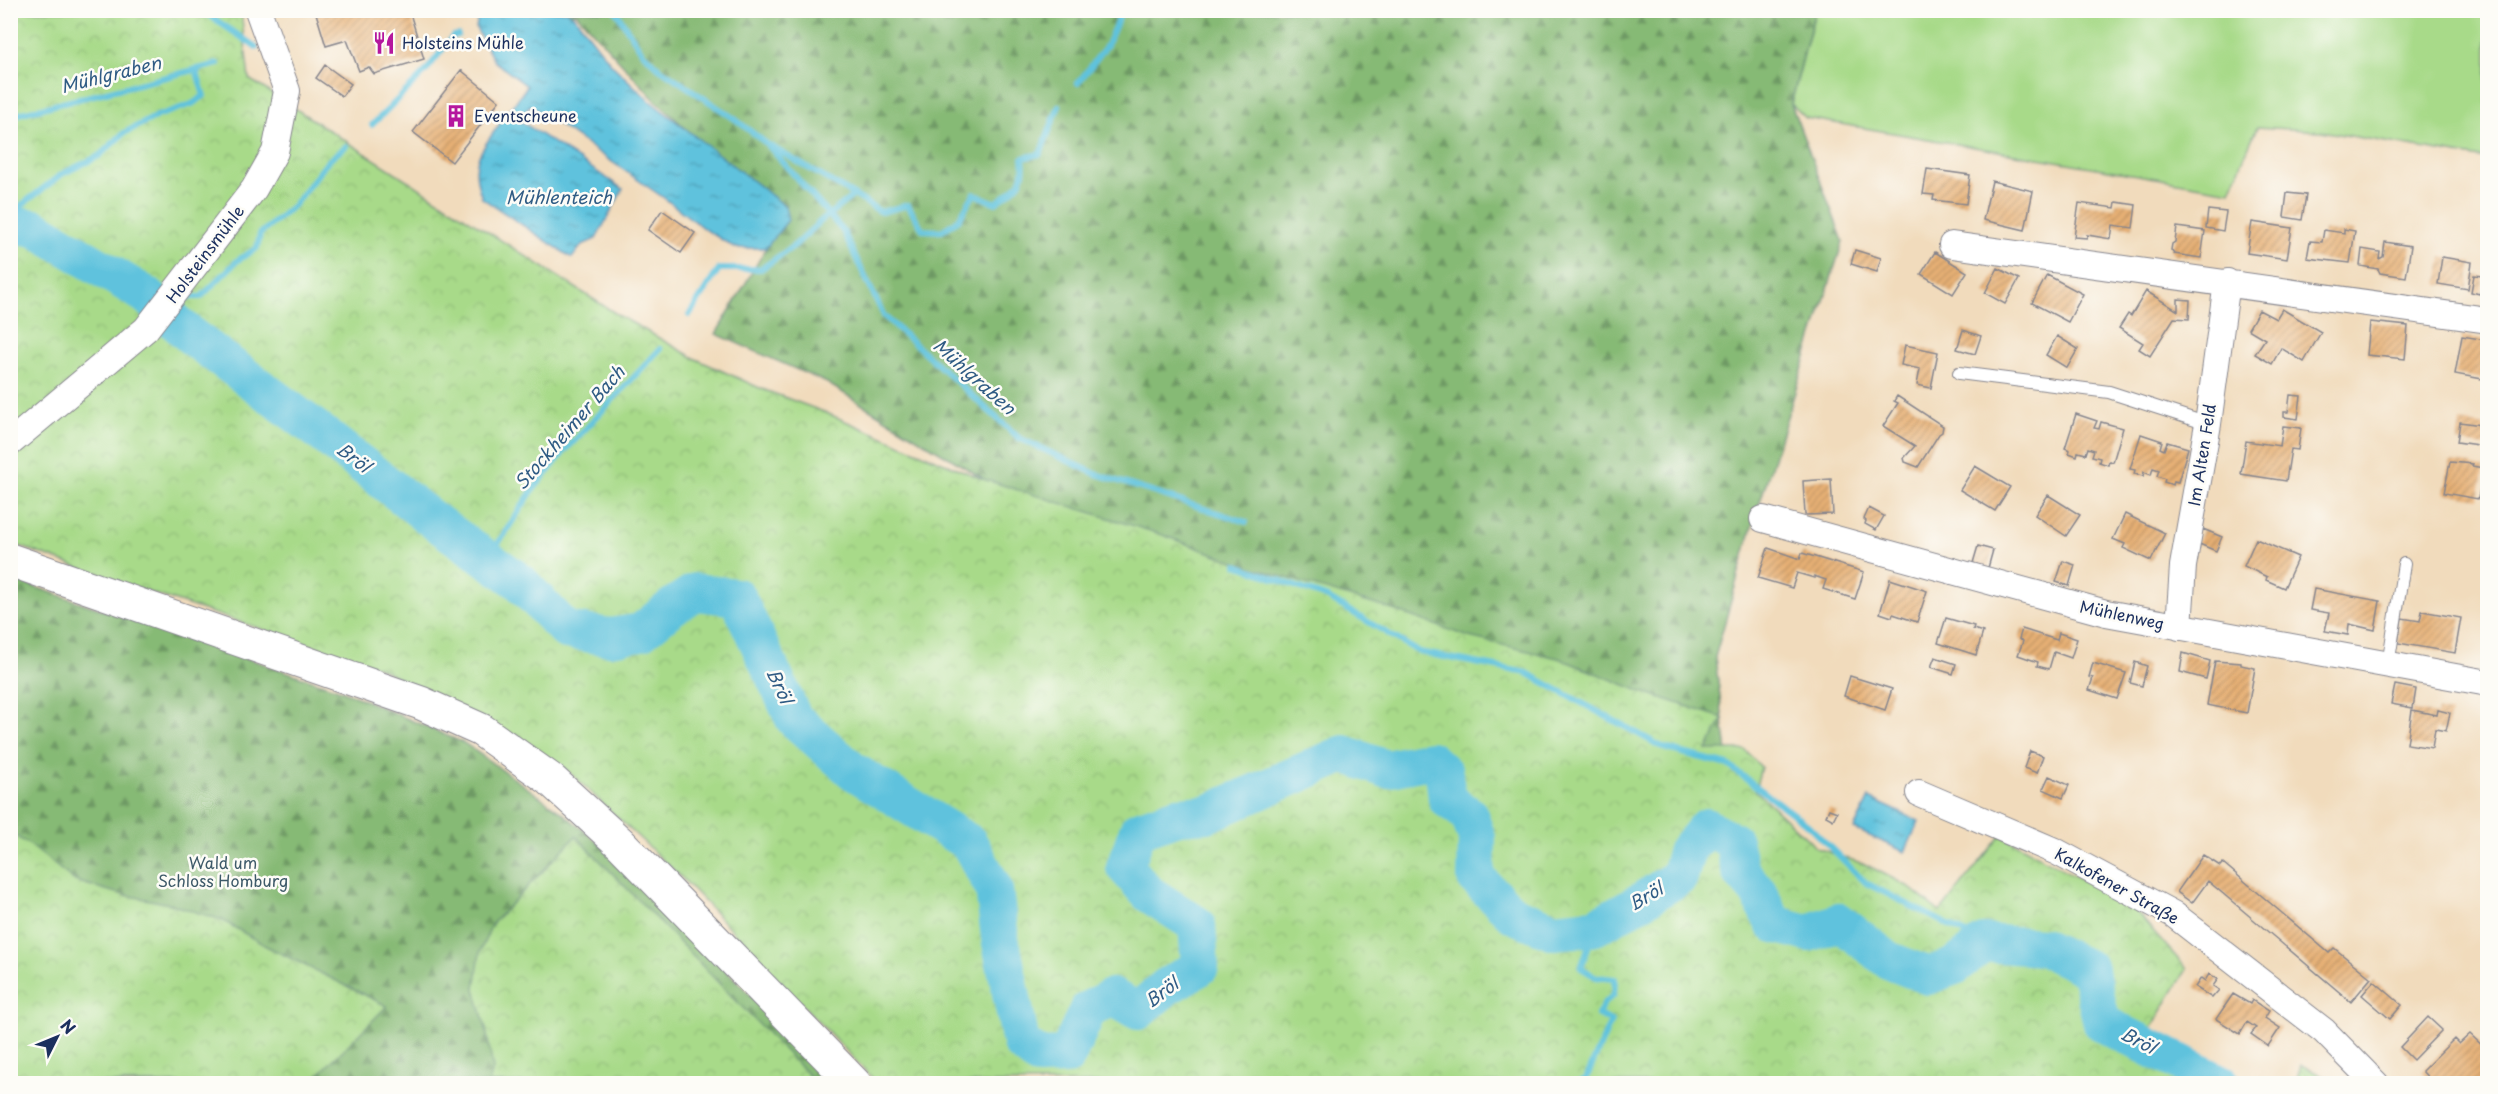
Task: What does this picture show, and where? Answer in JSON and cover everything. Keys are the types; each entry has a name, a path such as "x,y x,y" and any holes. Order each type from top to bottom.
{"main road":[{"path":"10,560 421,703 481,730 550,779 620,843 855,1083"}],"street":[{"name":"Holsteinsmühle","path":"10,443 146,329 254,189 275,152 286,91 260,17"},
{"path":"1952,245 2487,320"},
{"name":"Im Alten Feld","path":"2179,627 2182,566 2208,424 2227,282"},
{"name":"Mühlenweg","path":"1763,519 2106,613 2487,683"},
{"name":"Kalkofener Straße","path":"1919,793 2057,852 2173,914 2324,1030 2376,1083"}],"lane":[{"path":"1959,373 2109,392 2208,424"},
{"path":"2388,665 2404,564"}],"green space":[{"path":"10,11 241,11 249,79 618,315 696,359 762,389 824,412 980,478 1160,534 1244,565 1396,611 1469,637 1558,658 1640,691 1723,718 1707,750 1745,750 1761,767 1755,790 1817,848 1867,865 1907,886 1940,912 2001,835 2133,908 2187,969 2151,1029 2208,1068 2251,1083 877,1083 683,879 567,770 532,747 378,667 121,583 11,543"},
{"path":"549,11 1815,11 1791,104 1843,241 1752,527 1715,657 1734,807 1015,498 827,383 716,334 783,219 654,99 576,13 558,16"},
{"path":"1815,11 2487,11 2487,159 2321,131 2257,127 2230,191 1806,118 1791,104"},
{"name":"Wald um Schloss Homburg","path":"11,579 341,690 464,743 563,813 619,860 837,1084 11,1084"},
{"path":"10,833 30,845 75,881 120,894 170,904 222,920 266,946 387,1006 310,1083 11,1083"},
{"path":"576,836 816,1083 489,1083 493,1069 486,1029 475,989 480,952 492,924"},
{"path":"2301,1065 2336,1083 2296,1083"}],"water":[{"name":"Mühlenteich","path":"479,11 566,11 575,17 612,65 651,102 785,206 788,220 766,248 735,248 703,228 664,198 530,105 519,120 623,189 596,239 582,245 572,258 482,198 476,177 479,156 527,86 494,61 476,28"},
{"path":"1869,798 1919,821 1905,852 1854,829"}],"building":[{"name":"Holsteins Mühle","path":"315,10 409,10 424,59 374,74 369,67 359,71 347,40 326,46"},
{"path":"325,65 351,84 342,96 316,78"},
{"name":"Eventscheune","path":"461,70 499,101 452,162 413,132"},
{"path":"1927,169 1970,175 1966,204 1933,200 1934,195 1923,194"},
{"path":"1992,181 2033,191 2025,230 1983,220"},
{"path":"2287,193 2306,195 2302,220 2284,217"},
{"path":"2116,202 2136,205 2133,228 2113,225 2111,239 2087,235 2087,238 2074,237 2079,203 2115,208"},
{"path":"662,210 695,233 681,253 648,230"},
{"path":"2208,210 2226,212 2223,231 2206,228"},
{"path":"2252,222 2292,228 2287,259 2247,253"},
{"path":"2177,227 2205,231 2201,258 2174,254 2171,250 2175,242"},
{"path":"2344,229 2355,231 2350,263 2307,258 2310,241 2322,242 2324,230 2344,233"},
{"path":"2385,242 2411,246 2406,277 2380,273 2378,269 2360,266 2362,249 2380,252 2379,259 2383,257"},
{"path":"1855,250 1881,258 1877,272 1851,264"},
{"path":"1935,252 1967,272 1953,294 1921,274"},
{"path":"2442,257 2472,262 2468,289 2438,284"},
{"path":"1998,268 2019,279 2005,304 1985,293"},
{"path":"2047,275 2083,294 2068,322 2032,303"},
{"path":"2474,275 2483,276 2480,294 2471,292"},
{"path":"2146,291 2178,311 2178,299 2190,300 2189,319 2174,318 2150,356 2139,349 2143,343 2119,328 2128,314 2131,316"},
{"path":"2282,309 2321,332 2304,362 2281,348 2272,364 2255,354 2265,339 2248,329 2259,310 2276,319"},
{"path":"2370,322 2408,326 2405,359 2367,355"},
{"path":"1963,330 1981,336 1975,354 1957,349"},
{"path":"2057,336 2078,349 2067,368 2046,355"},
{"path":"2462,336 2487,340 2485,351 2488,352 2488,380 2455,374"},
{"path":"1905,345 1938,352 1931,388 1917,385 1920,369 1901,365"},
{"path":"2290,395 2301,396 2298,419 2284,417 2284,412 2288,412"},
{"path":"1897,396 1943,426 1942,432 1918,467 1905,462 1904,458 1915,446 1883,426 1898,403 1894,401"},
{"path":"2076,414 2097,421 2094,428 2099,429 2101,422 2123,428 2113,462 2109,461 2108,465 2099,462 2100,458 2092,456 2094,450 2088,448 2086,454 2078,452 2077,456 2069,453 2070,450 2065,448"},
{"path":"2460,422 2488,426 2485,446 2457,442"},
{"path":"2283,426 2301,428 2298,450 2291,449 2286,481 2241,474 2246,441 2280,446"},
{"path":"2141,434 2162,441 2160,448 2164,450 2167,442 2188,448 2178,482 2174,481 2173,485 2164,482 2165,479 2157,476 2159,470 2153,468 2151,475 2144,472 2143,476 2134,474 2135,470 2130,469"},
{"path":"2450,462 2473,464 2472,466 2484,468 2478,499 2444,493"},
{"path":"1975,466 2010,487 1995,511 1960,490"},
{"path":"1831,479 1833,514 1805,515 1803,481"},
{"path":"2048,495 2080,515 2066,536 2035,515"},
{"path":"1869,508 1884,516 1876,530 1865,524 1864,519"},
{"path":"2125,514 2165,533 2151,561 2123,548 2125,544 2113,539"},
{"path":"2203,529 2222,537 2216,551 2197,543"},
{"path":"2256,539 2298,557 2284,588 2244,566"},
{"path":"1978,546 1993,550 1988,568 1973,563"},
{"path":"1768,548 1800,559 1802,553 1864,572 1855,599 1823,589 1826,580 1814,576 1814,578 1797,573 1792,588 1758,578"},
{"path":"2063,561 2075,565 2069,586 2056,582"},
{"path":"1890,579 1927,591 1917,622 1893,614 1892,617 1880,613"},
{"path":"2314,589 2380,601 2375,630 2349,624 2348,635 2325,631 2329,613 2310,610"},
{"path":"2422,611 2461,618 2455,653 2398,643 2402,618 2420,621"},
{"path":"1946,618 1974,626 1973,629 1983,632 1976,655 1938,643"},
{"path":"2022,629 2057,640 2059,633 2077,639 2071,658 2054,652 2049,669 2037,666 2038,662 2018,655 2023,641 2019,639"},
{"path":"2183,653 2210,661 2206,679 2180,672"},
{"path":"1935,657 1956,664 1953,674 1931,667"},
{"path":"2215,661 2241,663 2241,665 2255,668 2247,713 2207,705"},
{"path":"2135,662 2147,666 2142,686 2130,683"},
{"path":"2093,663 2126,673 2117,699 2089,690 2093,678 2089,677"},
{"path":"1850,676 1892,689 1885,710 1844,696"},
{"path":"2395,685 2416,689 2413,708 2391,704"},
{"path":"2412,710 2437,715 2438,710 2450,713 2446,731 2435,729 2432,748 2407,744"},
{"path":"2030,751 2043,756 2037,773 2024,768"},
{"path":"2049,776 2069,785 2063,798 2043,789"},
{"path":"1829,809 1837,812 1833,820 1826,816"},
{"path":"2203,855 2220,866 2223,863 2329,953 2334,948 2371,978 2351,1002 2208,881 2192,903 2177,892"},
{"path":"2209,974 2218,979 2213,986 2219,990 2212,998 2195,987 2201,978 2205,981"},
{"path":"2374,981 2402,1005 2390,1019 2362,995"},
{"path":"2233,994 2250,1004 2252,1000 2269,1011 2265,1018 2280,1028 2268,1046 2251,1034 2256,1028 2247,1022 2240,1034 2216,1019"},
{"path":"2428,1017 2442,1030 2413,1060 2400,1047"},
{"path":"2470,1034 2488,1051 2488,1084 2434,1084 2422,1071 2454,1039 2459,1044"}],"waterway":[{"path":"201,10 256,47"},
{"name":"Mühlgraben","path":"615,10 642,52 659,68 735,119 767,144 854,195"},
{"name":"Stockheimer Bach","path":"1078,83 1107,45 1122,10"},
{"path":"372,125 426,71 453,36 458,35"},
{"name":"Mühlgraben","path":"10,116 218,64"},
{"path":"10,214 62,174 99,156 124,133 157,116 192,104 204,96 196,69"},
{"name":"Stockheimer Bach","path":"689,315 719,269 761,269 795,245 854,195 881,212 908,205 923,230 942,231 959,219 974,194 996,203 1018,185 1023,174 1023,158 1040,154 1059,106"},
{"name":"Mühlgraben","path":"767,144 843,231 884,316 1019,438 1096,474 1246,522"},
{"path":"183,300 186,297 201,297 238,260 257,248 260,234 294,205 328,161 346,146"},
{"name":"Bröl","path":"10,224 35,228 146,295 191,336 437,523 520,582 566,630 610,637 641,632 695,592 737,597 794,719 853,771 969,843 994,889 1000,938 1021,1043 1039,1057 1067,1056 1088,1010 1112,997 1138,1011 1166,987 1200,967 1197,925 1149,894 1125,867 1138,830 1178,816 1207,814 1344,754 1386,769 1430,760 1444,773 1447,799 1469,815 1477,838 1476,878 1514,915 1554,931 1595,927 1679,877 1687,850 1706,827 1733,841 1740,871 1758,892 1774,924 1808,933 1839,922 1888,960 1928,976 1955,966 1984,943 2042,947 2089,969 2102,1023 2222,1084"},
{"name":"Stockheimer Bach","path":"488,559 532,491 563,453 660,349"},
{"path":"1237,565 1328,598 1419,652 1527,673 1664,748 1728,765 1809,826 1866,883 1984,943"},
{"path":"1576,1084 1586,1079 1611,1021 1598,1015 1604,1003 1614,995 1615,979 1596,977 1581,968 1595,927"}],"place":[{"name":"Holsteins Mühle","path":"384,43"},
{"name":"Eventscheune","path":"456,116"}]}
